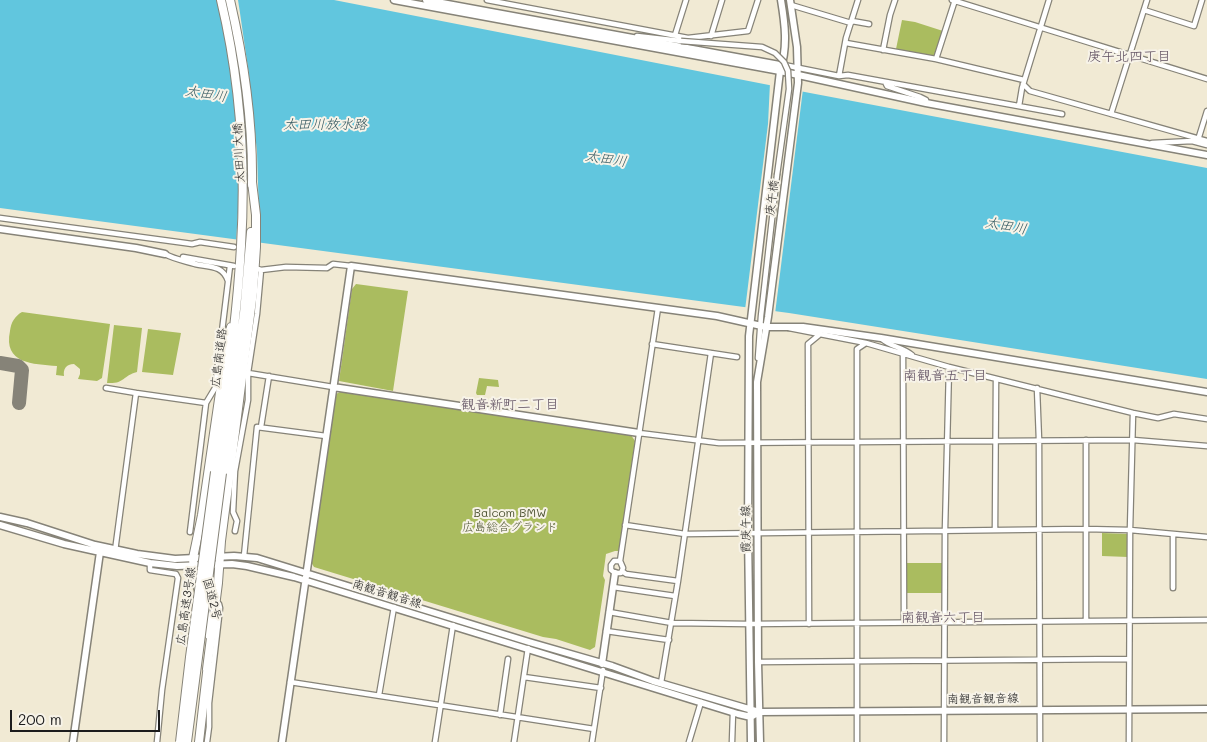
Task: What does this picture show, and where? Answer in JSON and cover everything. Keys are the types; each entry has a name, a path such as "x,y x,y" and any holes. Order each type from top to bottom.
{"highway":[{"name":"太田川大橋","path":"221,0 232,56 240,123 242,183 238,246"},
{"name":"太田川大橋","path":"230,0 245,82 252,182"},
{"name":"広島南道路","path":"219,473 253,247 256,215 252,182"},
{"name":"広島南道路","path":"219,473 233,340 238,246"},
{"name":"国道2号","path":"199,742 219,561 251,313 253,247"},
{"path":"193,562 228,338 235,311"},
{"name":"広島高速3号線","path":"180,742 190,657 219,473"},
{"name":"広島高速3号線","path":"187,742 219,473"},
{"name":"国道2号","path":"193,562 197,587 207,613 209,634 207,669"}],"street":[{"path":"394,0 781,68"},
{"path":"426,0 781,68 926,103 1207,156"},
{"path":"488,0 688,38 748,31 758,0"},
{"path":"525,7 528,0"},
{"path":"675,35 686,0"},
{"path":"710,36 722,0"},
{"path":"751,742 748,533 750,315 779,81 786,55 781,0"},
{"path":"839,76 858,0"},
{"path":"884,50 890,15 895,0"},
{"path":"936,59 954,0 1207,79"},
{"path":"1019,106 1024,82 1049,0"},
{"path":"1111,114 1147,0"},
{"path":"1144,10 1194,26 1202,0"},
{"path":"791,2 851,22 869,24"},
{"name":"庚午橋","path":"768,317 798,83 791,2"},
{"path":"611,35 632,35 681,42 762,47 769,49 779,56 788,72 788,89 761,316 763,326"},
{"path":"846,43 936,59 1024,82 1030,91 1198,140 1207,146"},
{"path":"798,72 839,76 848,75 1062,114"},
{"path":"885,82 888,86 926,100 926,103"},
{"path":"1198,140 1207,111"},
{"path":"1146,144 1164,141 1207,141"},
{"path":"0,218 185,243 200,242 238,246"},
{"path":"0,230 136,248 232,266 214,391 206,403 190,532"},
{"path":"165,254 195,264 215,267 225,275 229,285"},
{"path":"235,531 237,521 233,512 235,470 249,396 248,373 256,322 260,270 286,267 327,268 333,264 351,266 717,316 763,326 803,327 881,338 1207,392"},
{"path":"282,742 351,266"},
{"path":"592,742 601,688 606,631 613,587 618,572 623,566 620,561 658,308"},
{"name":"霞庚午線","path":"760,742 757,382 763,326 768,317"},
{"path":"785,327 866,343 996,379 1133,413 1158,418 1174,414 1207,419"},
{"path":"809,624 808,344 819,335"},
{"path":"881,338 886,343 907,350 914,357"},
{"path":"857,742 857,349 866,343"},
{"path":"652,344 737,357"},
{"path":"661,684 672,622 711,354"},
{"path":"904,354 904,622"},
{"path":"944,742 945,530 949,366"},
{"path":"248,373 639,433 719,443 1133,440 1207,446"},
{"path":"261,426 269,376"},
{"path":"995,530 996,379"},
{"path":"106,388 206,403"},
{"path":"1036,388 1039,440 1040,742"},
{"path":"115,553 136,393"},
{"path":"1129,742 1130,530 1133,413"},
{"path":"236,422 243,430"},
{"path":"244,556 257,427 261,426 326,436"},
{"path":"1086,440 1086,621"},
{"path":"192,513 202,513"},
{"name":"南観音観音線","path":"0,517 27,523 150,563 177,566 193,562"},
{"name":"南観音観音線","path":"0,525 64,544 100,552 193,562 219,561 244,556 257,558 393,608 454,622"},
{"path":"625,525 684,534 1085,529 1130,530 1207,537"},
{"path":"1173,534 1174,588"},
{"path":"73,742 100,552"},
{"name":"南観音観音線","path":"219,561 305,577 396,600 454,622 751,717"},
{"path":"620,561 614,561 611,565 611,570 626,574 678,581"},
{"path":"150,563 150,570 176,574 178,578 162,690 157,742"},
{"path":"613,587 675,596"},
{"path":"379,695 393,608 396,600"},
{"path":"207,742 209,703 220,608 216,601"},
{"path":"609,612 672,622 749,624 1207,620"},
{"path":"435,742 454,622"},
{"path":"606,631 669,640"},
{"path":"514,742 529,646"},
{"path":"500,715 508,659"},
{"path":"758,662 1129,659"},
{"name":"南観音観音線","path":"602,668 612,666 661,684 759,712 1207,709"},
{"path":"524,677 601,688"},
{"path":"290,682 594,729"},
{"path":"689,742 701,702"},
{"path":"732,742 733,712"},
{"path":"751,717 759,712"}],"green space":[{"path":"902,20 943,31 936,54 933,56 896,49"},
{"path":"356,284 408,291 393,391 339,381 352,289"},
{"path":"22,312 110,324 102,378 97,381 78,379 80,369 74,364 66,367 64,376 56,375 57,366 30,363 15,356 9,342 10,331 17,315"},
{"path":"114,325 142,328 137,372 120,381 107,383"},
{"path":"148,329 181,333 173,375 142,372"},
{"path":"479,378 498,380 499,387 487,386 485,395 477,395"},
{"name":"Balcom BMW 広島総合グランド","path":"340,392 631,435 635,441 619,551 606,554 603,576 605,580 595,647 590,650 556,639 543,637 314,567 311,562 314,536 336,394"},
{"path":"1102,533 1128,534 1128,557 1102,556"},
{"path":"906,563 942,563 942,593 906,593"}],"water":[{"name":"太田川放水路","path":"0,0 334,0 1207,168 1207,379 789,313 0,208"}],"pier":[{"path":"219,0 238,0 249,75 257,152 260,245 236,242 240,182 239,134 230,58"},
{"path":"770,83 803,89 775,314 745,310 768,124"}],"taxiway":[{"path":"0,363 18,366 22,370 19,403"}],"district":[{"name":"庚午北四丁目","path":"1129,57"},
{"name":"南観音五丁目","path":"945,376"},
{"name":"観音新町二丁目","path":"510,405"},
{"name":"南観音六丁目","path":"943,618"}],"water label":[{"name":"太田川","path":"206,94"},
{"name":"太田川","path":"606,159"},
{"name":"太田川","path":"1006,226"}]}
